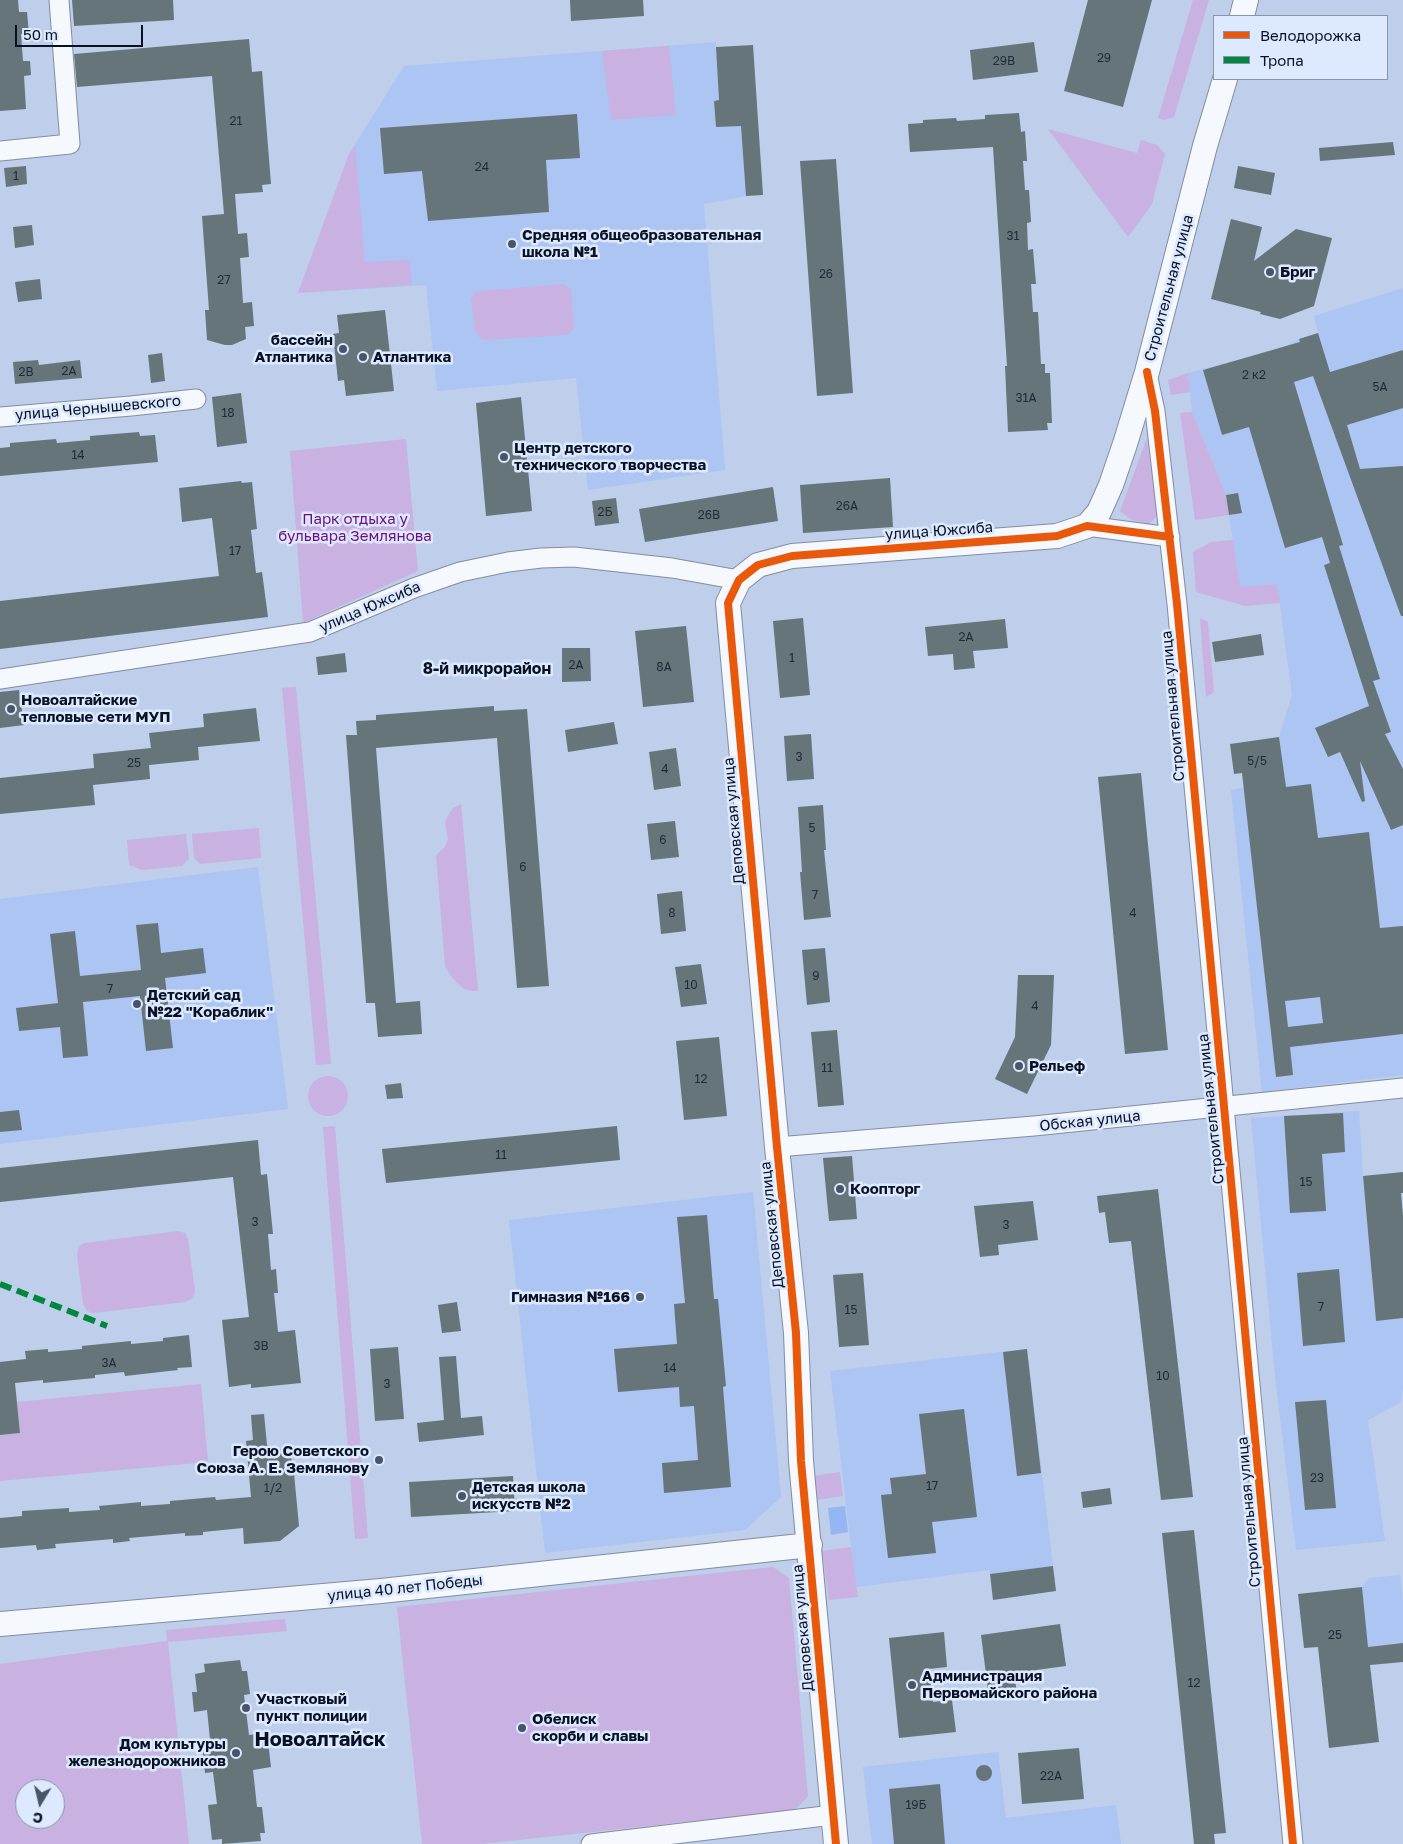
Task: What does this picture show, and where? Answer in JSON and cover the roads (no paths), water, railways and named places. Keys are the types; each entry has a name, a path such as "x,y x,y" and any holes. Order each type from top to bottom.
{"street":[{"path":"0,151 70,144 59,0"},
{"path":"1242,15 1246,0"},
{"name":"Строительная улица","path":"1225,80 1205,146 1147,372 1155,411 1170,537 1293,1844"},
{"path":"1087,526 1099,512 1111,485 1147,372"},
{"name":"улица Чернышевского","path":"0,417 196,399"},
{"name":"улица Южсиба","path":"728,603 739,580 758,565 792,556 1057,536 1087,526 1170,537"},
{"name":"улица Южсиба","path":"0,679 310,632 414,588 460,572 508,562 574,557 672,568 739,580"},
{"name":"Деповская улица","path":"728,603 777,1147 796,1333 801,1461 836,1844"},
{"name":"Обская улица","path":"777,1147 1034,1126 1403,1088"},
{"name":"улица 40 лет Победы","path":"0,1624 390,1590 810,1545"},
{"path":"591,1844 833,1815"}],"place":[{"name":"Средняя общеобразовательная школа №1","path":"512,244"},
{"name":"Бриг","path":"1270,272"},
{"name":"бассейн Атлантика","path":"343,349"},
{"name":"Атлантика","path":"363,357"},
{"name":"Центр детского технического творчества","path":"504,457"},
{"name":"Новоалтайские тепловые сети МУП","path":"11,709"},
{"name":"Детский сад №22 \"Кораблик\"","path":"137,1004"},
{"name":"Рельеф","path":"1019,1066"},
{"name":"Коопторг","path":"840,1189"},
{"name":"Гимназия №166","path":"640,1297"},
{"name":"Герою Советского Союза А. Е. Землянову","path":"379,1460"},
{"name":"Детская школа искусств №2","path":"462,1496"},
{"name":"Администрация Первомайского района","path":"912,1685"},
{"name":"Участковый пункт полиции","path":"246,1708"},
{"name":"Обелиск скорби и славы","path":"522,1728"},
{"name":"Дом культуры железнодорожников","path":"236,1753"}],"district":[{"name":"8-й микрорайон","path":"487,669"},
{"name":"Новоалтайск","path":"320,1740"}],"park label":[{"name":"Парк отдыха у бульвара Землянова","path":"355,528"}]}
